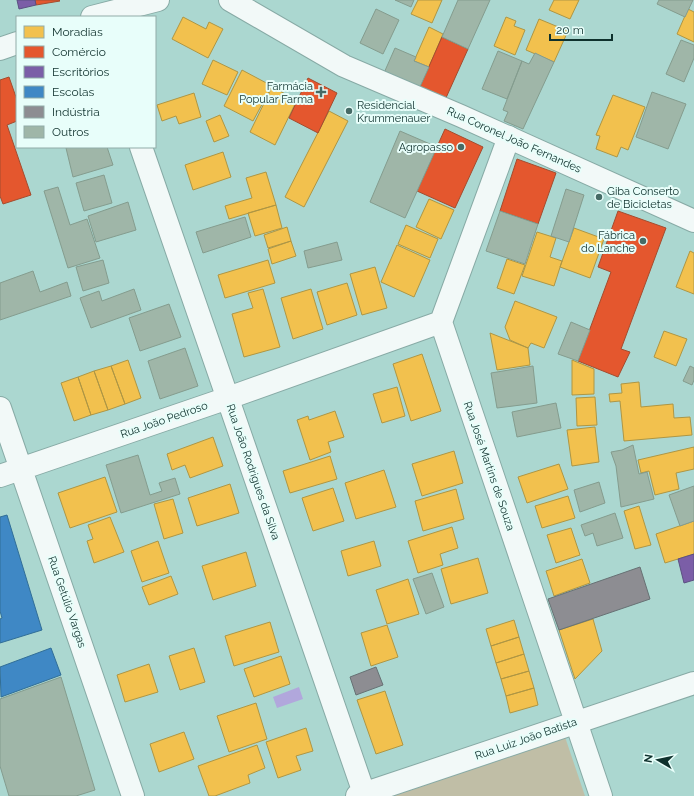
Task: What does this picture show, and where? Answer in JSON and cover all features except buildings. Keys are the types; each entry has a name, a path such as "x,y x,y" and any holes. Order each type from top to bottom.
{"street":[{"path":"99,16 158,0"},
{"name":"Rua Coronel João Fernandes","path":"230,0 344,66 509,137 694,221"},
{"path":"0,48 16,43"},
{"path":"441,322 509,137"},
{"name":"Rua João Rodrigues da Silva","path":"141,148 228,398 362,795"},
{"name":"Rua João Pedroso","path":"0,476 228,398 441,322"},
{"name":"Rua José Martins de Souza","path":"441,322 601,796"},
{"name":"Rua Getúlio Vargas","path":"0,408 133,796"},
{"name":"Rua Luiz João Batista","path":"362,795 694,683"}],"shaded area":[{"path":"299,687 303,699 277,708 273,697"},
{"path":"563,731 585,796 373,796"}],"place":[{"name":"Farmácia Popular Farma","path":"321,92"},
{"name":"Residencial Krummenauer","path":"349,111"},
{"name":"Agropasso","path":"461,147"},
{"name":"Giba Conserto de Bicicletas","path":"599,197"},
{"name":"Fábrica do Lanche","path":"643,241"}]}
